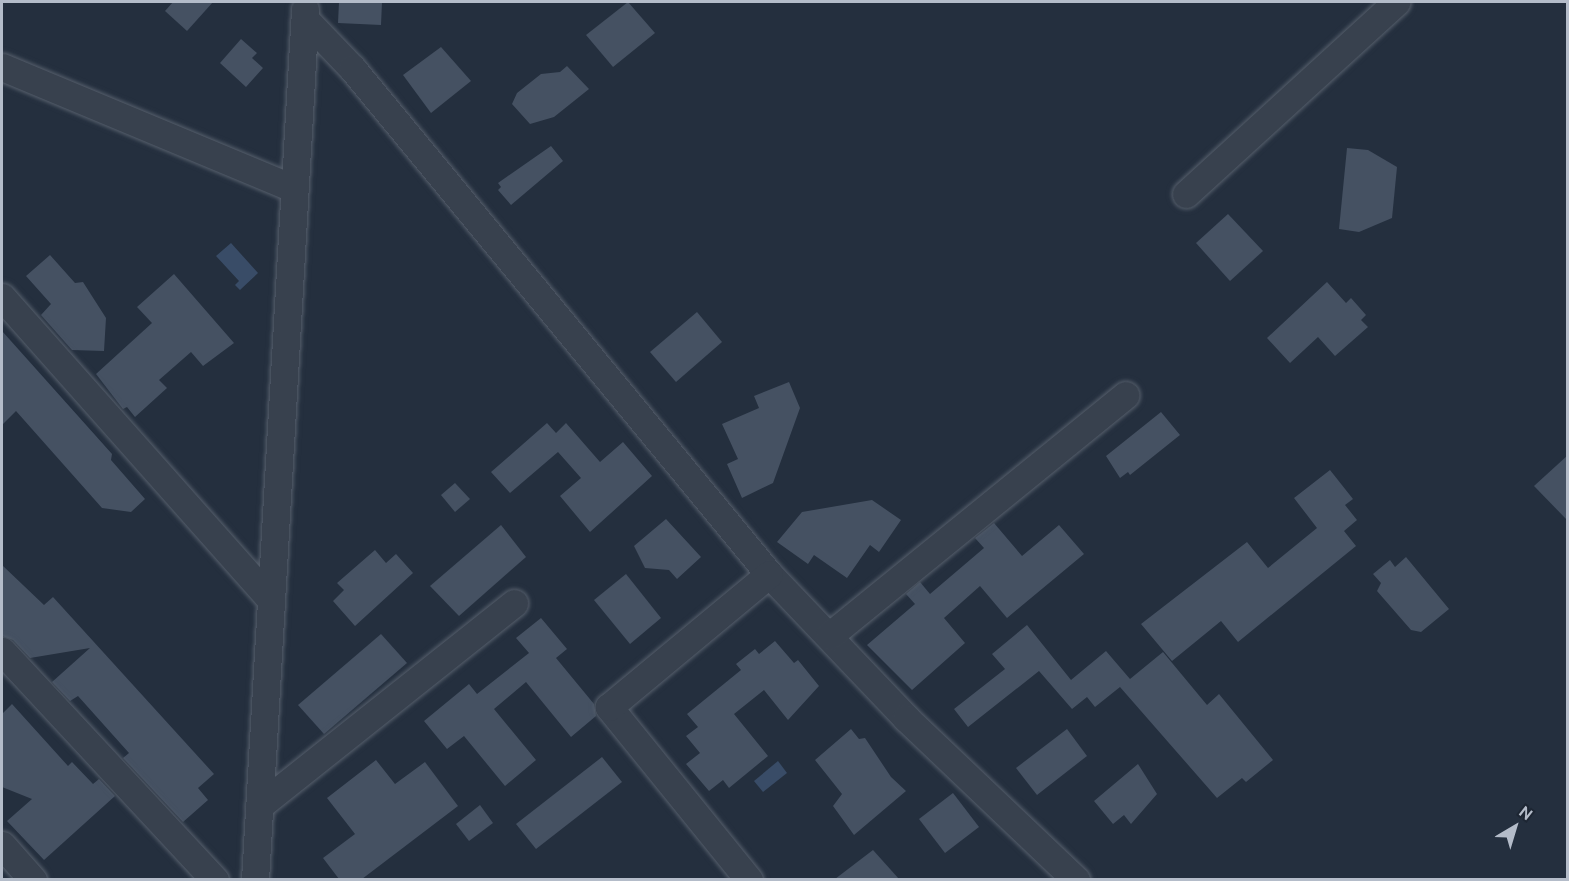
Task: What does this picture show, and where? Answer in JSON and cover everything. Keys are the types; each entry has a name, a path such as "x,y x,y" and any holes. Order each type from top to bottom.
{"street":[{"path":"1186,194 1396,2"},
{"path":"255,879 269,598 305,10"},
{"path":"305,10 769,574 906,718 1076,879"},
{"path":"2,67 295,189"},
{"path":"2,297 269,598"},
{"path":"829,636 1126,395"},
{"path":"749,879 609,707 769,574"},
{"path":"259,806 514,603"},
{"path":"2,651 215,879"},
{"path":"2,845 33,879"}],"water":[{"path":"231,243 258,273 240,290 235,285 239,281 216,256"},
{"path":"778,761 787,773 763,792 754,781"}],"building":[{"path":"173,2 213,2 187,31 165,11"},
{"path":"339,2 382,2 381,25 338,23"},
{"path":"628,2 655,33 613,67 586,35"},
{"path":"241,39 257,53 252,58 263,68 246,87 220,63"},
{"path":"441,47 471,81 431,113 403,75"},
{"path":"567,66 589,89 554,117 530,124 512,104 517,93 541,74 560,72"},
{"path":"551,146 563,161 511,205 498,190 501,187 498,183"},
{"path":"1347,148 1368,150 1397,167 1392,218 1359,232 1339,229"},
{"path":"1228,214 1263,251 1230,281 1196,243"},
{"path":"50,255 75,283 83,282 106,318 104,351 72,350 41,315 51,304 26,276"},
{"path":"174,274 234,343 203,366 191,352 159,380 167,388 135,417 127,407 123,409 96,374 152,323 137,307"},
{"path":"1327,282 1346,303 1351,298 1366,315 1361,320 1368,327 1335,356 1318,337 1290,363 1267,338"},
{"path":"697,312 722,342 676,382 650,352"},
{"path":"2,331 112,454 111,460 145,499 131,512 102,508 16,411 2,425"},
{"path":"789,382 800,408 773,483 742,498 727,464 738,459 722,424 759,408 754,396"},
{"path":"1161,412 1180,435 1130,475 1128,472 1120,478 1106,456"},
{"path":"547,423 556,433 566,423 600,462 623,442 652,476 590,532 560,496 581,478 558,452 510,493 491,472"},
{"path":"1568,455 1568,521 1534,486"},
{"path":"1330,470 1353,499 1345,505 1357,520 1344,531 1356,546 1238,642 1221,621 1172,661 1141,624 1247,542 1268,568 1317,528 1294,498"},
{"path":"455,483 470,499 455,512 441,495"},
{"path":"872,500 901,520 879,552 870,545 847,578 814,555 808,564 777,542 802,512"},
{"path":"666,519 701,557 677,579 669,570 645,568 634,546"},
{"path":"994,523 1022,556 1059,525 1084,554 1007,618 980,586 944,618 965,643 912,690 867,645 915,604 906,594 920,582 930,594 984,548 975,538"},
{"path":"501,525 526,557 459,616 430,586"},
{"path":"375,550 386,563 396,554 413,573 355,626 333,601 344,590 337,583"},
{"path":"1406,557 1449,609 1421,632 1411,630 1377,591 1381,583 1373,574 1390,560 1395,567"},
{"path":"2,565 44,605 53,597 214,774 198,788 208,800 183,822 123,758 129,753 78,696 70,701 52,682 90,648 30,658 13,640 2,636"},
{"path":"626,574 661,618 630,644 594,600"},
{"path":"541,618 567,649 556,658 594,704 596,716 571,737 526,682 494,709 536,760 505,786 464,736 447,749 424,721 469,684 477,694 529,653 516,638"},
{"path":"1027,625 1071,680 1106,651 1130,679 1163,652 1207,705 1219,694 1273,760 1246,782 1242,778 1217,798 1120,687 1095,707 1087,697 1072,709 1039,671 968,727 954,709 1005,669 992,654"},
{"path":"381,634 407,663 324,734 298,705"},
{"path":"775,641 794,663 798,660 819,686 788,720 764,690 734,714 768,756 729,788 723,780 709,791 686,764 700,753 686,736 698,727 687,714 741,670 736,664 755,649 759,654"},
{"path":"12,704 68,766 72,762 93,784 99,779 115,796 44,860 7,821 32,799 2,787 2,714"},
{"path":"851,729 859,739 865,738 891,777 906,791 854,835 833,806 842,794 815,760"},
{"path":"1067,729 1087,756 1037,795 1016,768"},
{"path":"602,757 622,782 536,849 516,824"},
{"path":"376,760 395,784 425,762 458,806 362,879 339,879 323,858 355,834 327,798"},
{"path":"1138,764 1157,794 1131,824 1124,815 1113,824 1094,801"},
{"path":"953,793 979,827 945,853 919,819"},
{"path":"480,805 493,823 469,841 456,824"},
{"path":"873,850 899,879 835,879"}]}
